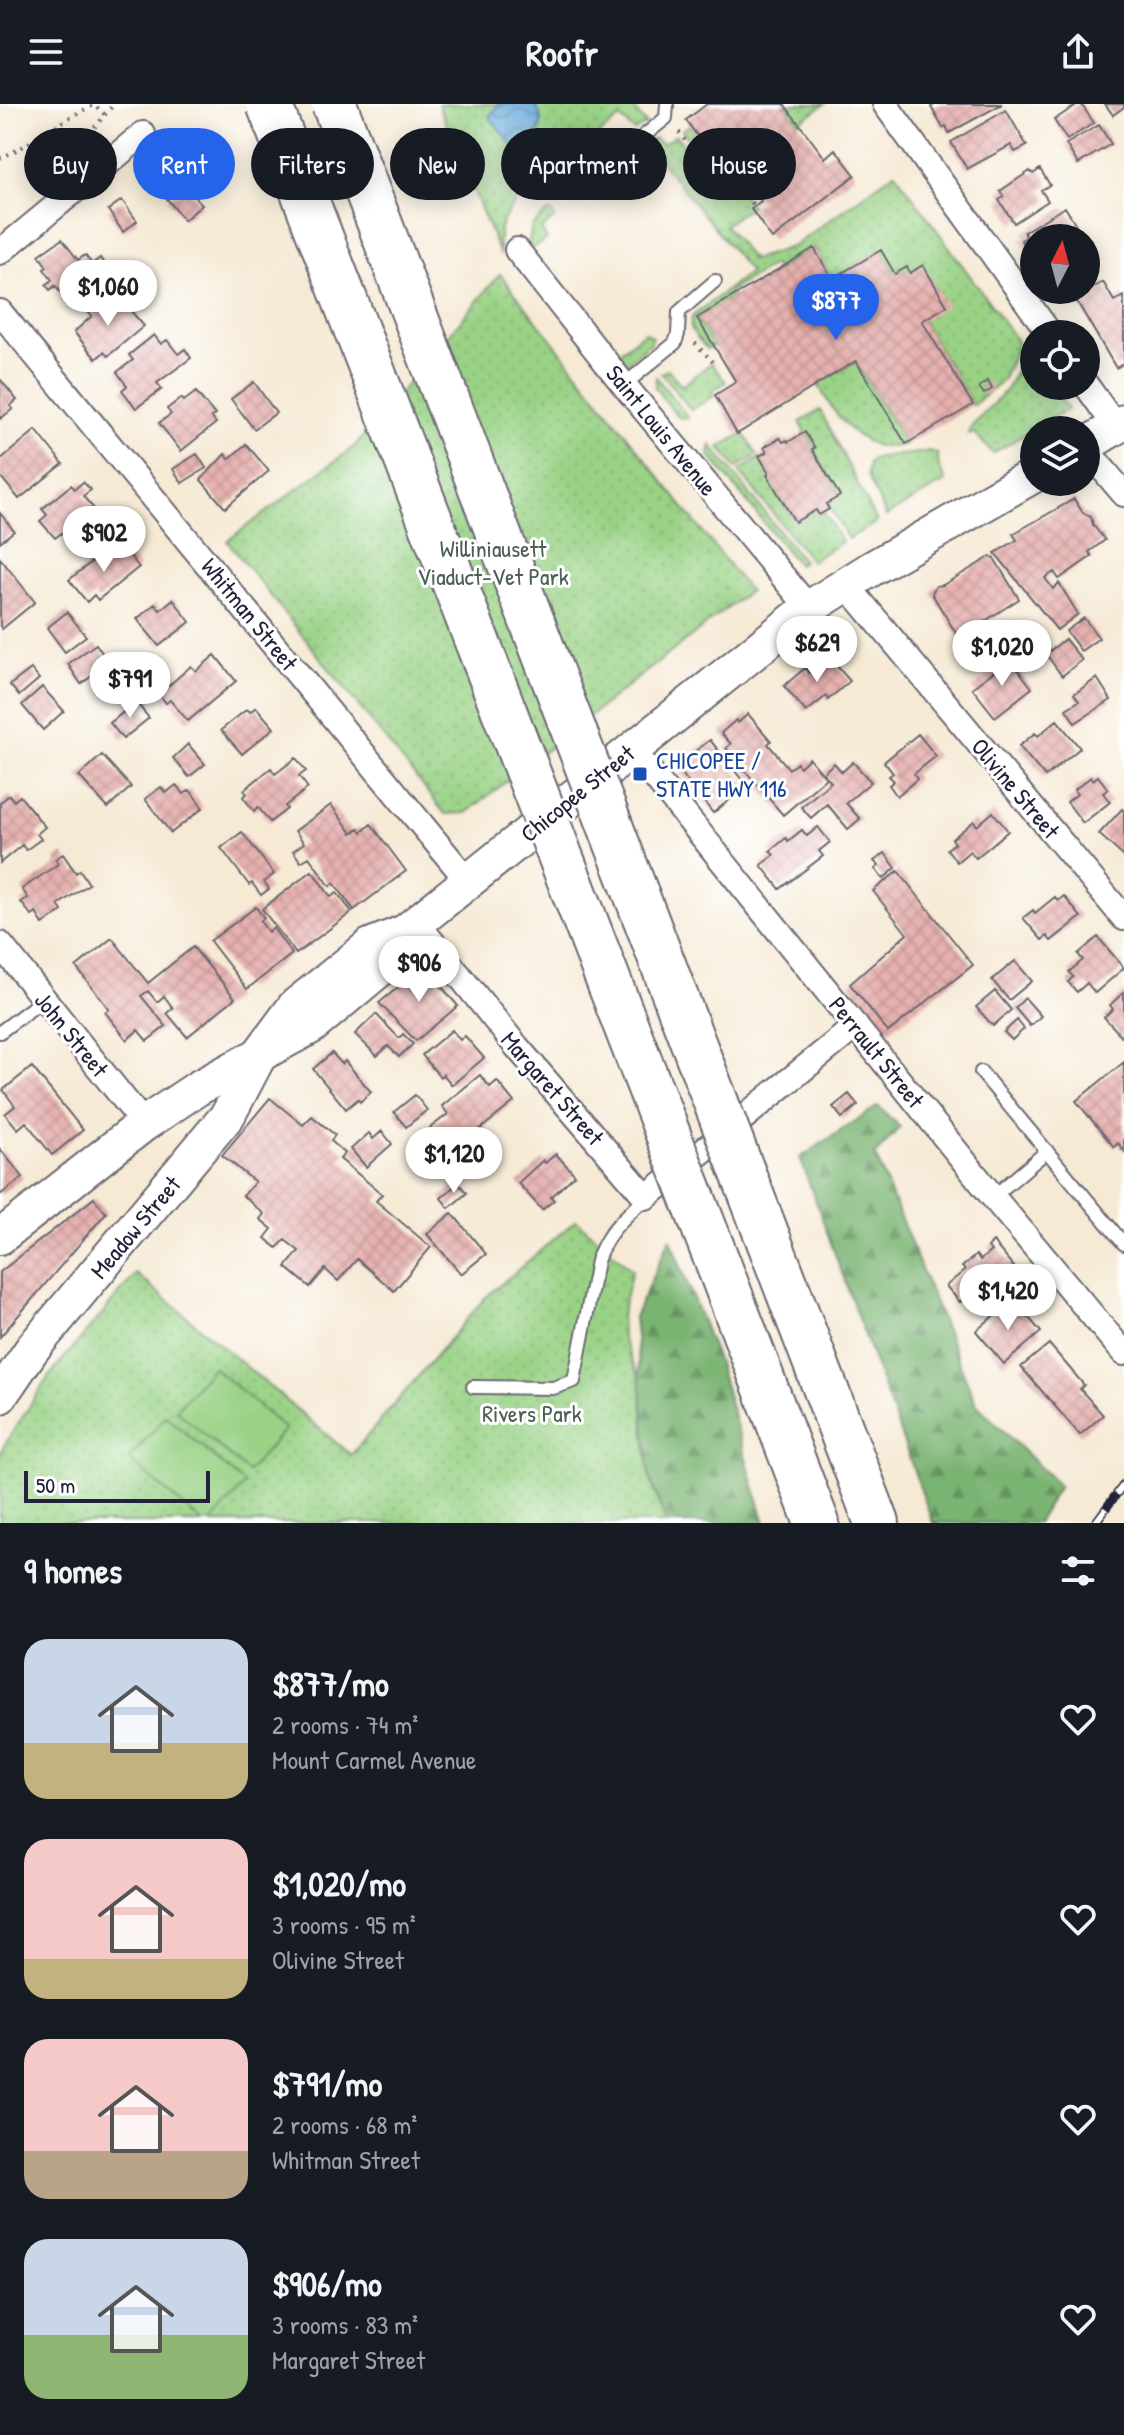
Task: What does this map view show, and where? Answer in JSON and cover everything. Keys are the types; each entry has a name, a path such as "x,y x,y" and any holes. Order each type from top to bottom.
{"highway":[{"path":"269,104 817,1523"},
{"path":"334,104 877,1523"},
{"path":"753,1355 803,1523"}],"main road":[{"path":"1100,438 1120,424"},
{"name":"Chicopee Street","path":"411,927 809,608 1020,483"},
{"name":"Meadow Street","path":"0,1396 32,1349 228,1115 261,1052 295,1006 370,946 411,927"},
{"path":"1,1233 144,1124 261,1052"}],"street":[{"path":"885,104 1040,320"},
{"path":"0,252 133,142"},
{"name":"Saint Louis Avenue","path":"517,250 624,385 809,608"},
{"name":"Whitman Street","path":"0,312 468,881"},
{"path":"1099,400 1120,424"},
{"path":"1100,464 1124,494"},
{"name":"Olivine Street","path":"846,584 1124,918"},
{"name":"Perrault Street","path":"632,749 993,1197 1124,1353"},
{"name":"Margaret Street","path":"411,927 517,1047 655,1189"},
{"name":"John Street","path":"0,944 144,1124"},
{"path":"655,1189 856,1026"}],"lane":[{"path":"654,128 666,118 667,104"},
{"path":"624,385 675,343 679,312 715,281"},
{"path":"0,1032 44,999"},
{"path":"981,1072 1124,1244"},
{"path":"993,1197 1047,1151"},
{"path":"473,1387 553,1388 567,1386 574,1381 603,1244 618,1224 655,1189"}],"path":[{"path":"0,158 15,152 80,111 95,105 105,115"},
{"path":"666,118 703,164 734,178 755,206"},
{"path":"678,334 697,345 713,362"},
{"path":"708,356 716,350"}],"green space":[{"path":"438,104 630,104 646,124 631,128 620,118 607,128 501,128 501,200 517,200 502,224 500,255 477,200 485,200 485,128 448,128"},
{"path":"784,104 825,104 798,122"},
{"path":"676,135 683,145 683,189 667,169 667,141"},
{"path":"895,172 1017,341 1017,346 1002,381 973,405 922,321 910,273 895,274 881,250 832,279 814,248 777,270 773,265 730,291 732,297 697,318 714,345 707,349 692,330 693,316 750,272 692,200 747,200 751,206 725,225 752,260 794,246"},
{"path":"552,212 555,218 541,230 547,239 531,249 528,244 532,226"},
{"name":"Williniausett Viaduct-Vet Park","path":"500,274 749,591 466,813 445,814 227,541 355,446"},
{"path":"645,332 652,337 651,343 626,363 618,358 618,353"},
{"path":"856,361 906,444 891,447 864,440 842,421 825,396 818,384"},
{"path":"711,363 726,382 712,391 714,396 691,410 661,373 668,370 682,386"},
{"path":"1020,363 1020,400 1061,400 1068,409 1056,416 1020,416 1020,437 993,453 974,433 968,434 970,428 1006,390"},
{"path":"656,377 688,418 678,417 655,388"},
{"path":"820,410 877,522 848,539 827,503 840,495 812,449 814,447 800,422"},
{"path":"744,433 757,455 736,468 720,447"},
{"path":"711,445 803,561 798,565 709,455"},
{"path":"928,451 937,453 939,468 946,481 886,516 867,475 869,462 881,457"},
{"path":"760,458 795,521 816,510 819,515 824,512 842,542 811,561 739,471"},
{"path":"878,1106 900,1127 875,1155 976,1404 1059,1486 1037,1523 933,1523 800,1158"},
{"name":"Rivers Park","path":"576,1220 632,1270 621,1316 622,1338 662,1430 683,1523 0,1523 0,1452 49,1376 136,1274 351,1455 485,1298"},
{"path":"670,1239 717,1360 765,1523 666,1523 649,1475 634,1317"},
{"path":"213,1367 285,1429 248,1472 176,1410"},
{"path":"166,1416 245,1484 211,1523 203,1523 129,1459"}],"water":[{"path":"503,104 534,104 541,125 540,128 501,128 501,132 489,117 495,108"}],"building":[{"path":"707,104 784,104 825,158 835,149 855,175 772,239 751,209 760,200 796,200 796,128 692,128 686,120"},
{"path":"936,104 1002,104 949,133 931,107"},
{"path":"1078,104 1094,123 1067,140 1054,120"},
{"path":"1105,104 1124,104 1124,107 1113,115"},
{"path":"1006,110 1027,146 1015,152 1011,145 967,169 951,142"},
{"path":"1099,125 1111,144 1078,164 1066,144"},
{"path":"1040,169 1050,185 1041,190 1048,201 1014,223 999,200 1004,197 1000,191 1030,171 1033,174"},
{"path":"122,200 137,221 123,232 108,210"},
{"path":"168,200 198,200 202,205 184,220"},
{"path":"1065,207 1075,224 1037,224"},
{"path":"62,239 78,260 85,255 92,264 100,258 107,267 86,282 83,277 61,293 55,286 50,290 46,285 52,280 39,255"},
{"path":"814,248 832,279 881,250 895,274 907,267 910,273 923,265 947,306 922,321 973,405 906,444 856,361 737,434 715,395 736,382 697,318"},
{"path":"1103,282 1114,301 1124,296 1124,363 1116,368 1100,341 1100,320 1088,320 1079,304 1100,304 1100,284"},
{"path":"117,295 144,326 108,356 104,352 96,359 74,332 92,316 88,312 100,302 104,306"},
{"path":"154,335 161,344 167,340 178,354 185,349 191,358 157,383 162,389 136,408 122,390 127,386 117,372 133,360 129,355"},
{"path":"0,379 17,400 10,406 13,409 0,419"},
{"path":"988,381 992,389 984,394 979,387"},
{"path":"254,382 276,413 254,429 231,399"},
{"path":"196,392 215,415 211,417 216,423 181,451 159,423 171,414 167,409 181,398 184,401"},
{"path":"36,430 63,464 19,499 0,476 0,460"},
{"path":"805,432 840,496 826,504 829,509 826,511 819,515 816,510 795,522 759,456 767,452 764,447 780,438 788,442"},
{"path":"246,444 269,471 225,508 201,480 225,454 229,459"},
{"path":"197,454 206,468 182,483 173,469"},
{"path":"83,482 91,490 83,496 100,516 70,541 63,532 55,538 40,521 47,515 42,509 71,485 75,489"},
{"path":"1074,499 1083,513 1091,517 1093,525 1105,540 1089,552 1092,556 1059,579 1054,572 1045,578 1053,589 1059,583 1078,614 1057,630 995,553 1017,540 1013,534"},
{"path":"0,513 14,531 0,542"},
{"path":"121,545 139,567 98,600 94,595 87,602 69,580 94,560 97,564"},
{"path":"990,557 994,558 1019,599 973,629 976,635 962,643 932,594 936,586 943,585"},
{"path":"0,558 35,602 2,629 0,626"},
{"path":"173,599 190,622 159,646 137,619 155,604 160,610"},
{"path":"67,612 86,636 65,652 47,628"},
{"path":"1084,618 1099,638 1081,651 1066,631"},
{"path":"1065,639 1082,660 1062,676 1046,654"},
{"path":"96,644 109,663 81,684 68,664"},
{"path":"215,655 236,681 188,721 170,700 166,703 159,694 191,666 196,671"},
{"path":"829,657 850,681 828,700 826,696 806,712 784,686 805,668 809,673"},
{"path":"1013,657 1019,665 1016,667 1032,688 995,717 972,688"},
{"path":"31,669 39,679 19,696 10,685"},
{"path":"1097,678 1111,700 1075,723 1066,709 1079,701 1074,694"},
{"path":"42,687 64,711 43,730 22,705"},
{"path":"136,702 149,718 123,739 110,723"},
{"path":"256,707 274,728 242,754 221,730 247,709 250,712"},
{"path":"748,714 789,769 797,763 800,767 809,758 826,778 783,815 726,748 731,744 721,733"},
{"path":"1057,720 1080,748 1045,777 1019,746 1035,733 1038,736"},
{"path":"918,734 936,756 914,774 917,779 897,796 889,785 894,781 889,776 893,773 884,762"},
{"path":"710,740 747,786 713,813 679,770 681,762"},
{"path":"188,744 205,764 189,777 173,758"},
{"path":"102,755 131,787 108,808 79,776"},
{"path":"296,758 306,771 299,776 308,788 270,822 258,807 254,811 243,797 247,794 244,790 271,768 275,774"},
{"path":"853,762 871,782 846,803 860,819 848,829 827,804 811,818 801,807 831,782 823,773 834,763 842,772"},
{"path":"1098,776 1108,789 1103,793 1110,802 1083,823 1067,802 1077,794 1074,790 1091,777 1093,780"},
{"path":"176,785 184,794 190,790 203,808 171,833 145,799 161,787 166,793"},
{"path":"9,795 14,801 20,796 45,827 37,834 41,839 26,850 22,845 0,863 0,803"},
{"path":"331,805 352,833 359,828 362,832 371,824 406,871 354,910 334,883 330,886 309,857 301,862 293,851 304,843 295,831"},
{"path":"1122,809 1124,811 1124,857 1099,834"},
{"path":"993,812 1008,831 976,858 970,851 957,862 947,849 955,843 952,839 974,821 977,826"},
{"path":"818,827 830,842 819,851 823,856 780,889 761,865 774,855 770,851 786,838 788,841 802,830 807,836"},
{"path":"242,832 274,874 264,882 269,889 261,895 252,883 249,885 221,848"},
{"path":"885,853 896,868 883,879 875,869 879,866 874,861"},
{"path":"63,854 76,873 80,870 89,884 58,905 62,911 43,924 36,913 32,916 21,902 28,898 22,889 58,864 55,859"},
{"path":"312,871 331,897 337,893 352,912 296,954 262,909"},
{"path":"898,871 973,965 888,1032 850,984 907,934 873,891"},
{"path":"1064,896 1081,917 1051,941 1047,936 1042,940 1023,918 1033,910 1035,913 1055,897 1058,901"},
{"path":"256,907 264,918 260,921 268,932 273,928 292,954 247,989 210,941"},
{"path":"1098,937 1124,968 1095,993 1087,983 1077,992 1068,982 1073,977 1069,972 1083,960 1078,954"},
{"path":"112,938 148,983 193,947 235,998 187,1037 167,1013 173,1008 164,996 157,1002 148,991 141,996 166,1026 147,1041 138,1030 127,1040 105,1012 109,1009 76,967"},
{"path":"1015,961 1032,981 1009,1000 992,980"},
{"path":"424,966 458,1006 416,1041 379,1003"},
{"path":"995,991 1011,1010 993,1026 976,1007"},
{"path":"1124,992 1124,1039 1104,1017 1113,1009 1110,1005"},
{"path":"1025,998 1041,1016 1030,1026 1015,1008"},
{"path":"376,1014 399,1038 403,1034 413,1044 399,1057 388,1046 377,1056 355,1034"},
{"path":"1017,1020 1024,1029 1012,1040 1004,1032"},
{"path":"452,1030 460,1040 465,1036 484,1058 452,1085 443,1074 440,1077 422,1055"},
{"path":"332,1053 342,1064 345,1061 371,1092 346,1109 313,1069"},
{"path":"1124,1062 1124,1151 1118,1143 1114,1147 1076,1101"},
{"path":"32,1067 83,1130 52,1155 26,1122 18,1129 5,1114 15,1106 3,1090"},
{"path":"480,1075 490,1087 497,1081 514,1102 468,1139 472,1143 454,1158 430,1128 448,1114 442,1106"},
{"path":"849,1094 858,1105 842,1118 833,1107"},
{"path":"415,1095 427,1110 406,1127 394,1112"},
{"path":"270,1098 303,1125 312,1116 335,1135 331,1141 345,1153 340,1159 382,1194 376,1201 431,1247 394,1291 357,1259 338,1281 325,1269 310,1287 286,1267 299,1251 285,1240 277,1248 265,1238 272,1229 260,1219 264,1214 243,1196 255,1182 222,1155"},
{"path":"382,1131 392,1144 366,1167 351,1149 369,1133 373,1139"},
{"path":"0,1149 23,1177 0,1195"},
{"path":"556,1154 575,1175 542,1210 518,1183 543,1160 545,1163"},
{"path":"458,1183 467,1193 449,1208 441,1198"},
{"path":"94,1198 106,1213 0,1337 0,1272"},
{"path":"452,1213 486,1254 461,1274 427,1234"},
{"path":"993,1242 1014,1267 984,1293 978,1287 960,1302 946,1286 965,1270 962,1267 976,1255 980,1260 991,1251 988,1247"},
{"path":"1013,1299 1041,1332 1004,1364 976,1331"},
{"path":"1049,1344 1084,1385 1080,1389 1103,1415 1080,1435 1021,1367"}],"railway":[{"path":"1095,1523 1124,1484"}],"place":[{"name":"CHICOPEE / STATE HWY 116","path":"640,774"}]}
